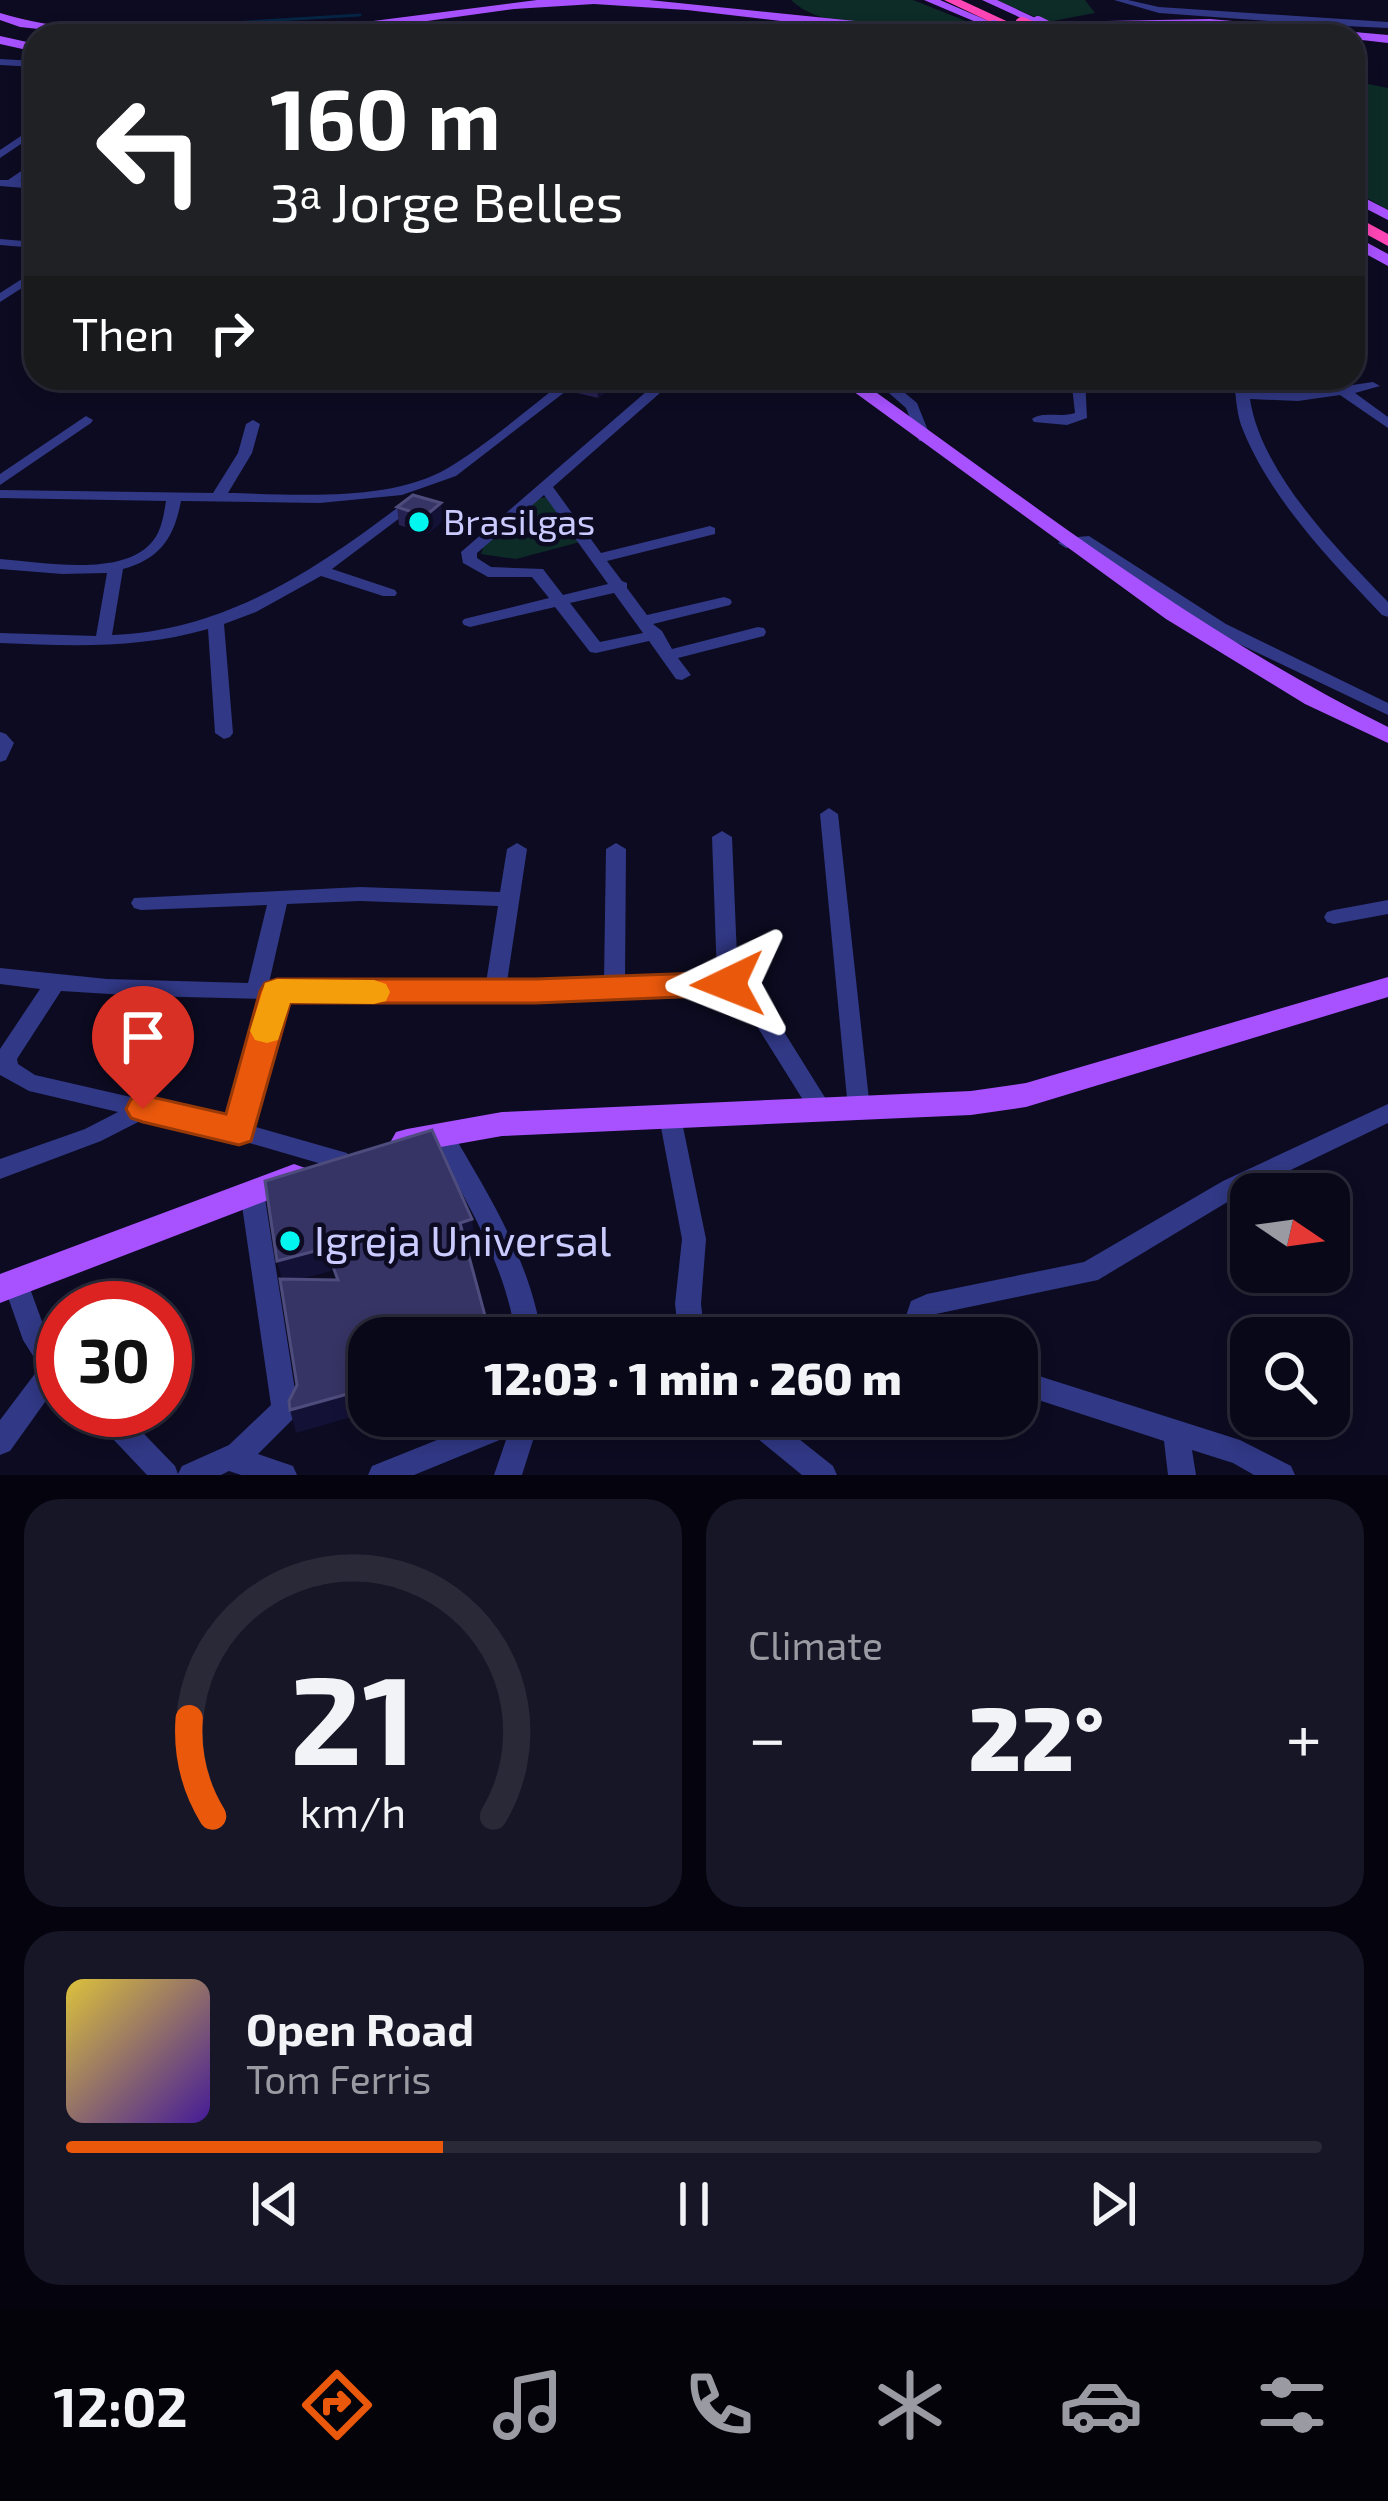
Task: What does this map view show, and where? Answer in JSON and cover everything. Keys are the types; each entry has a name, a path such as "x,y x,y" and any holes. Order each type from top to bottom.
{"highway":[{"path":"950,0 1012,24"},
{"path":"967,0 1016,24"}],"main road":[{"path":"354,24 525,0"},
{"path":"648,0 803,23"},
{"path":"719,9 768,0"},
{"path":"930,0 1008,24"},
{"path":"988,0 1020,24"},
{"path":"363,24 484,7 577,1 637,3 812,24"},
{"path":"789,4 826,24"},
{"path":"1082,23 1097,17 1101,5 1154,20"},
{"path":"479,24 518,18 634,19"},
{"path":"658,20 687,24"},
{"path":"1074,24 1154,20 1247,24"},
{"path":"1133,21 1220,24"},
{"path":"1116,22 1138,24"},
{"path":"860,390 1178,622 1306,696 1388,736"},
{"path":"8,1286 339,1160 441,1133 502,1124 971,1103 1025,1095 1388,987"}],"street":[{"path":"1118,0 1159,10 1288,24"},
{"path":"1342,8 1344,23"},
{"path":"1337,24 1348,24"},
{"path":"0,201 10,184"},
{"path":"1365,388 1373,386"},
{"path":"0,638 103,641 160,636 216,623 321,571 560,390"},
{"path":"656,390 469,552 469,560 481,569 500,573 538,572 591,644 602,648 724,602"},
{"path":"894,390 913,406 924,438"},
{"path":"1039,418 1067,421 1082,415 1079,390"},
{"path":"1242,390 1246,418 1260,448 1345,567 1388,612"},
{"path":"1310,390 1354,390"},
{"path":"1344,392 1388,424"},
{"path":"0,481 86,420"},
{"path":"218,497 244,453 253,424"},
{"path":"0,494 375,496 451,472"},
{"path":"544,485 682,675"},
{"path":"0,564 116,566 133,562 158,544 174,498"},
{"path":"600,558 710,531"},
{"path":"1066,542 1089,541 1220,628 1388,710"},
{"path":"103,641 116,566"},
{"path":"321,571 389,593"},
{"path":"470,622 621,586"},
{"path":"216,623 224,733"},
{"path":"668,656 758,632"},
{"path":"829,814 859,1109"},
{"path":"722,837 728,984"},
{"path":"495,992 517,848"},
{"path":"614,988 616,849"},
{"path":"140,903 420,894 509,899"},
{"path":"239,1131 267,991 279,896"},
{"path":"1334,917 1388,907"},
{"path":"0,976 54,984 267,991 495,992 728,984 758,1009 821,1110"},
{"path":"54,984 6,1058 8,1069 29,1082 239,1131 339,1160"},
{"path":"0,1169 93,1135 143,1109"},
{"path":"918,1317 927,1305 1089,1272 1231,1188 1388,1113"},
{"path":"670,1117 694,1239 690,1317"},
{"path":"441,1133 506,1250 528,1317"},
{"path":"192,1475 234,1459 280,1418 284,1396 252,1192"},
{"path":"8,1286 36,1340"},
{"path":"1038,1388 1240,1454 1281,1475"},
{"path":"0,1442 36,1400"},
{"path":"1176,1431 1182,1475"},
{"path":"129,1437 165,1475"},
{"path":"382,1475 468,1437"},
{"path":"508,1475 521,1437"},
{"path":"776,1437 824,1475"},
{"path":"234,1459 284,1475"}],"green space":[{"path":"791,0 913,0 973,24 849,24 808,12"},
{"path":"996,0 1085,0 1095,13 1047,22"},
{"path":"1365,83 1388,88 1388,210 1365,197"},
{"path":"546,497 580,542 516,559 481,554 484,545 536,499"}],"building":[{"path":"413,495 441,503 425,516 397,507"},
{"path":"432,1130 472,1219 460,1223 485,1317 348,1317 348,1394 290,1410 297,1385 280,1279 338,1280 326,1248 277,1261 265,1181"}],"waterway":[{"path":"231,23 360,15"}],"slow traffic":[{"path":"267,1031 277,991 374,992"}],"place":[{"name":"Brasilgas","path":"419,522"},
{"name":"Igreja Universal","path":"290,1241"}],"route":[{"path":"143,1109 239,1131 277,991 536,991 728,984"}]}
